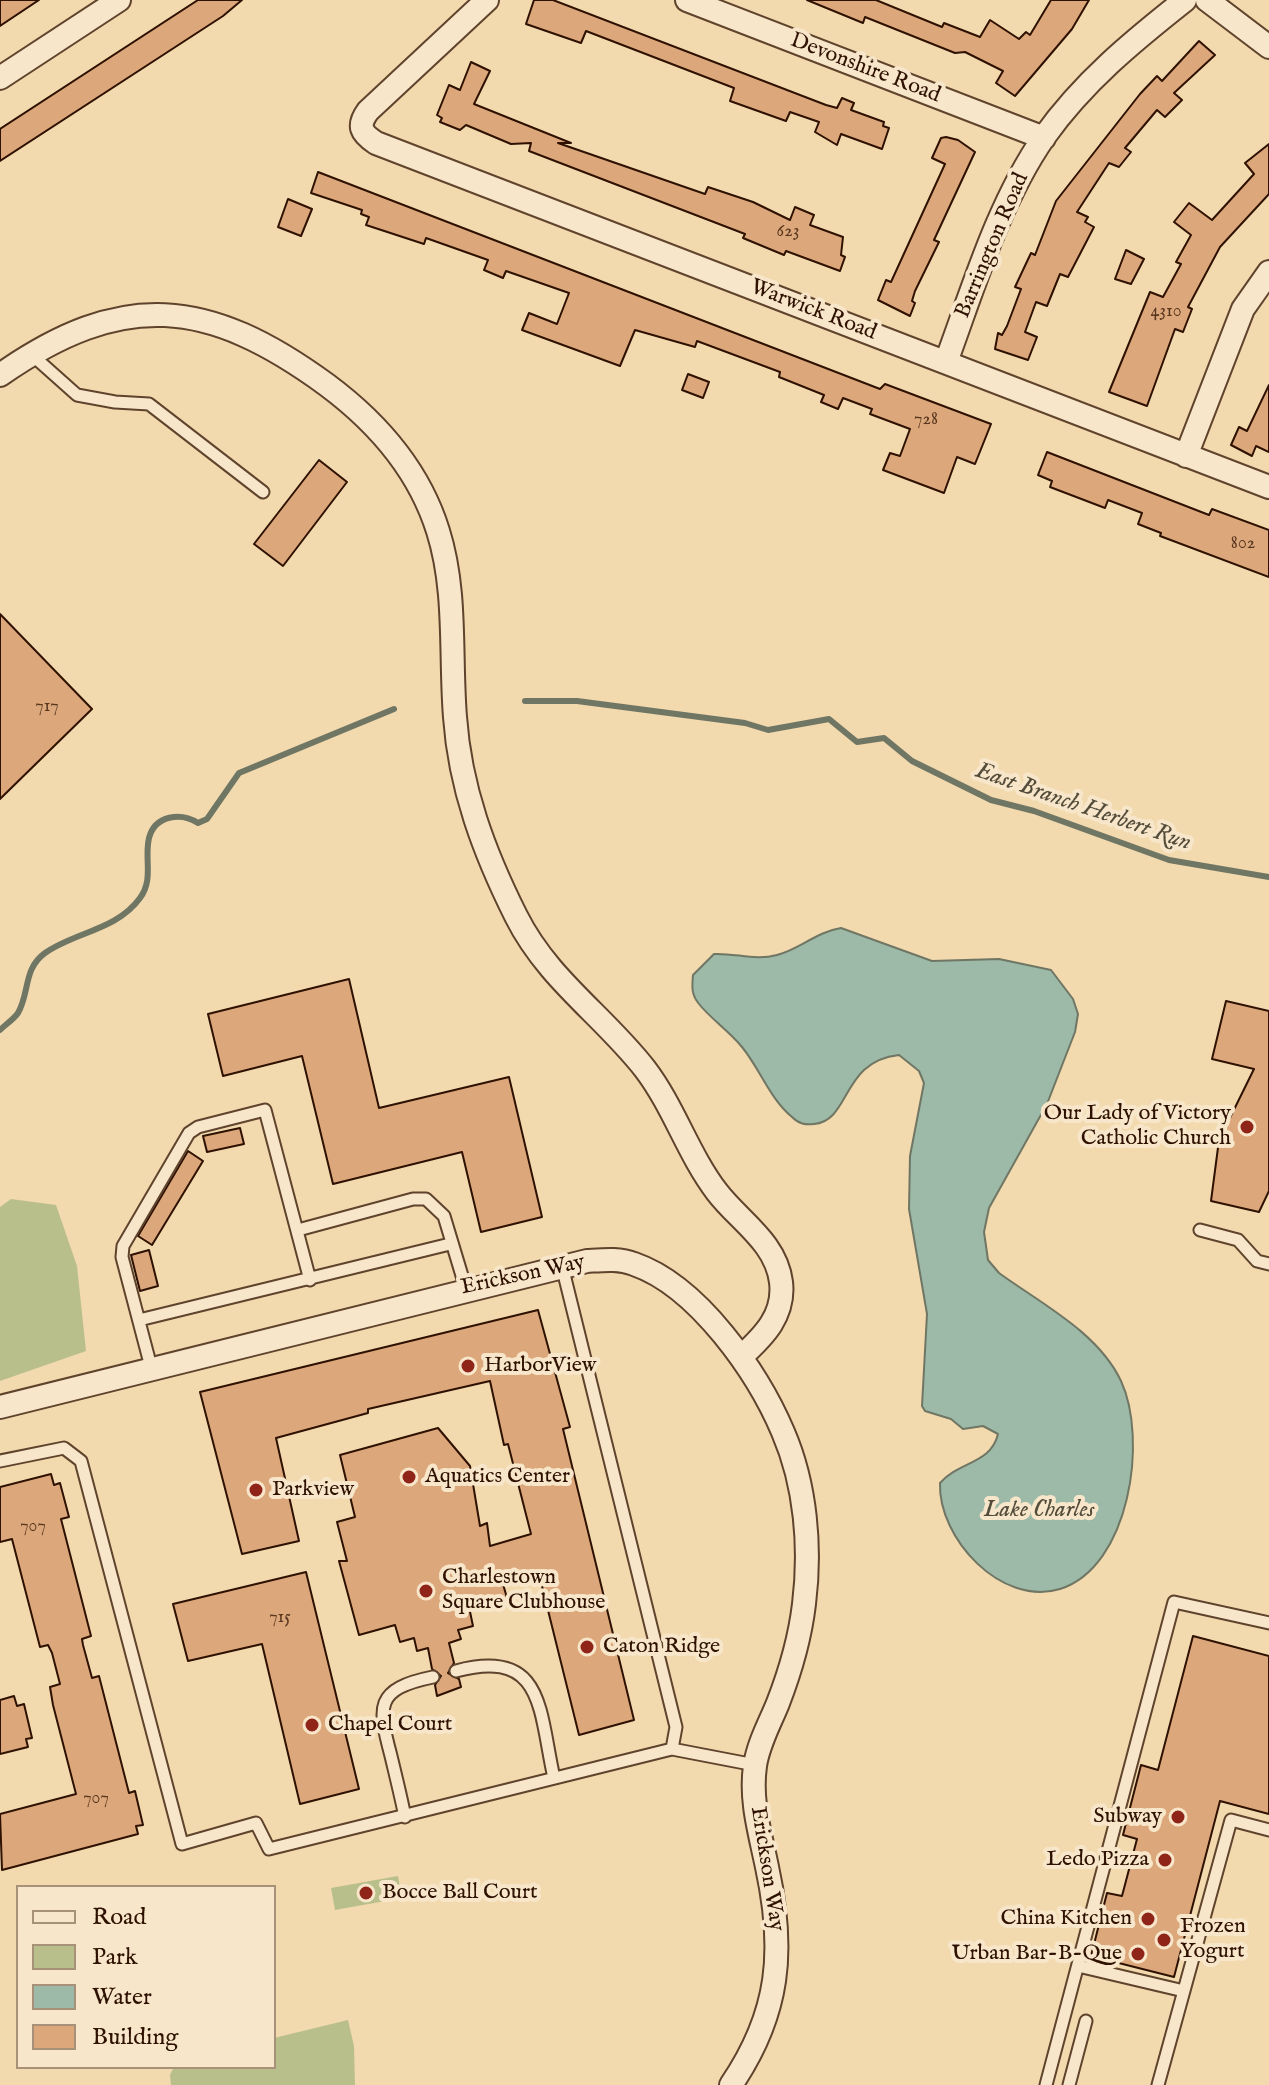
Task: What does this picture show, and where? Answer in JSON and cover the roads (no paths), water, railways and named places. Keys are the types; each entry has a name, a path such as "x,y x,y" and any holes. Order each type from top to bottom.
{"street":[{"path":"0,78 119,0"},
{"name":"Warwick Road","path":"487,0 361,120 361,129 376,143 1269,487"},
{"name":"Devonshire Road","path":"687,0 1044,138"},
{"name":"Barrington Road","path":"946,362 989,245 1017,182 1044,138 1104,68 1185,0"},
{"path":"1207,0 1269,47"},
{"path":"1186,456 1243,309 1269,272"},
{"path":"0,375 30,354 84,328 126,317 157,314 230,326 290,358 351,403 376,427 416,478 429,504 446,567 460,761 467,798 491,864 522,928 544,962 647,1072 711,1184 762,1239 774,1260 781,1280 781,1303 764,1336 741,1357"},
{"name":"Erickson Way","path":"0,1407 562,1266 611,1259 651,1271 696,1306 741,1357 784,1434 804,1511 807,1559 799,1639 755,1765 757,1827 775,1907 776,1985 763,2028 731,2085"}],"lane":[{"path":"30,354 77,395 149,404 263,492"},
{"path":"151,1367 122,1257 123,1246 182,1143 198,1127 265,1110 310,1280"},
{"path":"298,1230 413,1199 426,1199 437,1205 444,1216 466,1289"},
{"path":"1200,1230 1238,1240 1257,1261 1269,1264"},
{"path":"139,1320 450,1244"},
{"path":"562,1266 676,1727 672,1749"},
{"path":"0,1461 64,1448 81,1461 182,1844 256,1823 260,1837 269,1849 672,1749 755,1765"},
{"path":"1046,2085 1174,1602 1269,1623"},
{"path":"456,1671 497,1665 517,1672 533,1685 554,1778"},
{"path":"405,1817 380,1724 383,1706 391,1694 433,1677"},
{"path":"1158,2085 1231,1820 1269,1830"},
{"path":"1078,1966 1184,1991"},
{"path":"1069,2085 1086,2021"}],"water":[{"name":"Lake Charles","path":"841,928 932,961 999,959 1051,970 1073,999 1078,1014 1075,1032 1047,1104 989,1208 984,1232 988,1260 999,1273 1067,1320 1098,1348 1121,1381 1129,1406 1133,1435 1132,1466 1127,1498 1117,1529 1103,1555 1084,1576 1060,1589 1038,1592 1016,1588 996,1578 977,1563 962,1545 942,1504 940,1483 956,1470 982,1457 994,1444 998,1434 983,1426 963,1429 951,1419 925,1411 922,1406 927,1314 909,1209 910,1156 924,1083 919,1071 899,1055 880,1060 866,1068 856,1079 835,1113 814,1124 802,1124 777,1102 742,1047 704,1009 693,993 693,975 714,954 777,955"}],"waterway":[{"name":"East Branch Herbert Run","path":"525,701 577,701 745,723 768,730 829,719 857,742 884,738 912,761 991,800 1034,811 1169,860 1269,877"},
{"name":"East Branch Herbert Run","path":"0,1030 18,1013 30,973 38,959 57,946 120,917 140,898 147,884 149,838 157,824 177,817 198,823 207,819 239,773 394,709"}],"place":[{"name":"Our Lady of Victory Catholic Church","path":"1247,1127"},
{"name":"HarborView","path":"468,1366"},
{"name":"Aquatics Center","path":"409,1477"},
{"name":"Parkview","path":"256,1490"},
{"name":"Charlestown Square Clubhouse","path":"426,1591"},
{"name":"Caton Ridge","path":"587,1647"},
{"name":"Chapel Court","path":"312,1725"},
{"name":"Subway","path":"1178,1817"},
{"name":"Ledo Pizza","path":"1165,1860"},
{"name":"Bocce Ball Court","path":"366,1893"},
{"name":"China Kitchen","path":"1148,1919"},
{"name":"Frozen Yogurt","path":"1164,1940"},
{"name":"Urban Bar-B-Que","path":"1138,1954"}]}
